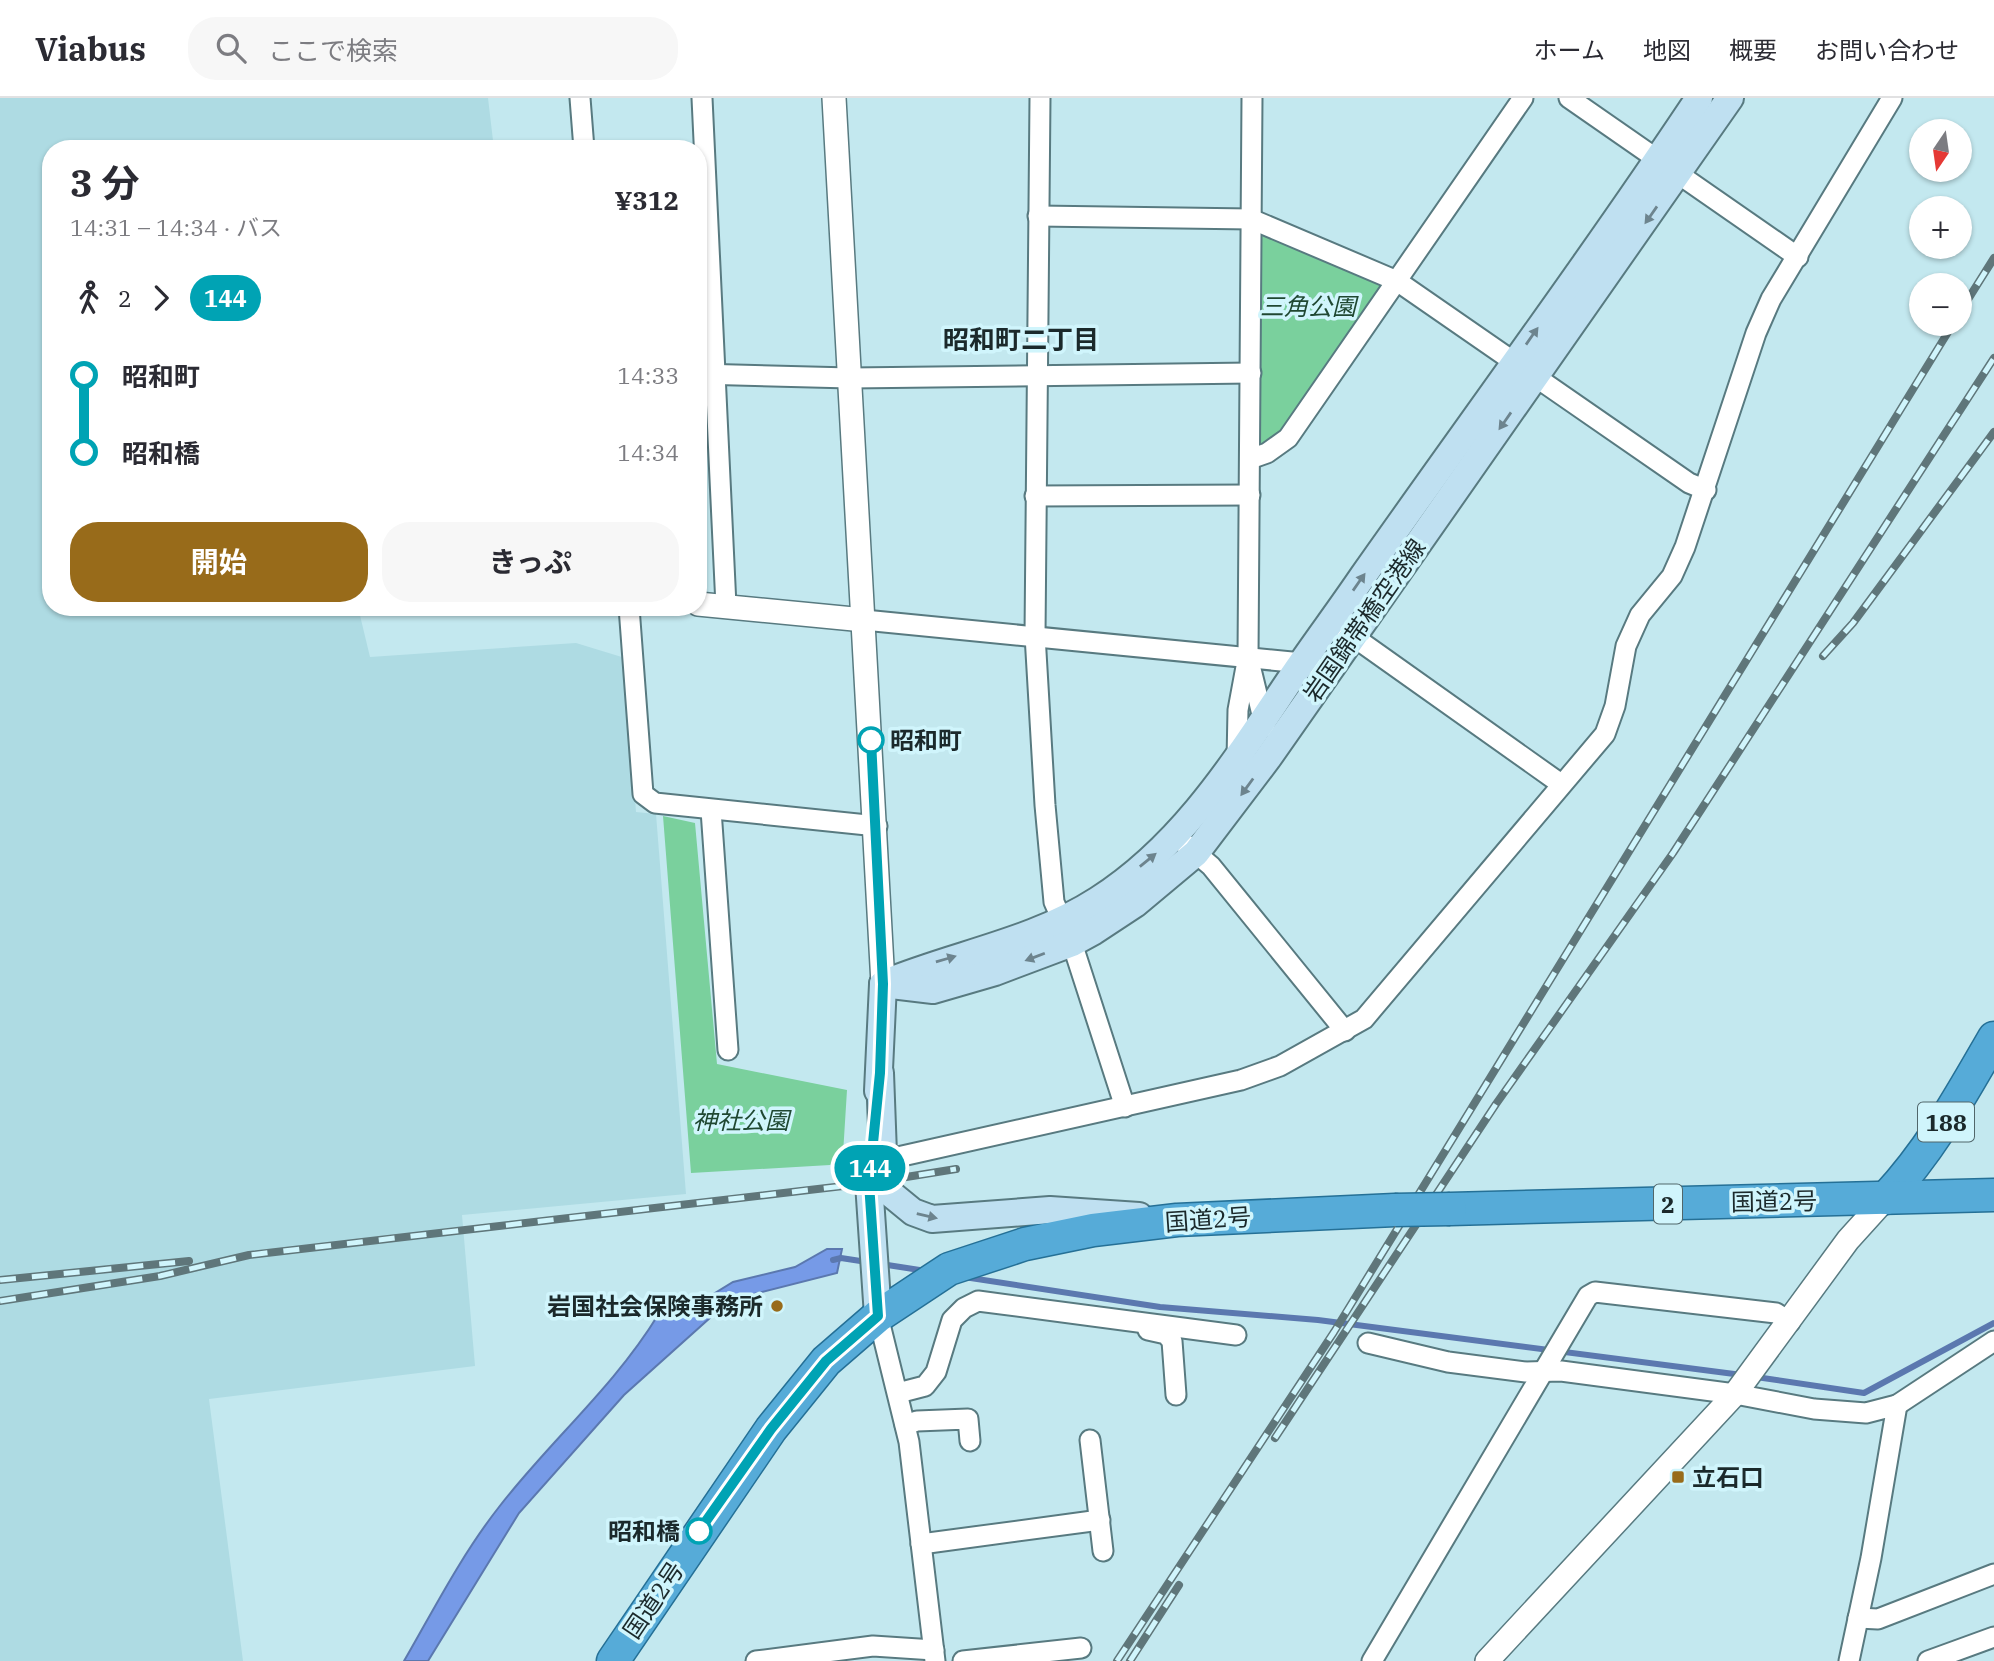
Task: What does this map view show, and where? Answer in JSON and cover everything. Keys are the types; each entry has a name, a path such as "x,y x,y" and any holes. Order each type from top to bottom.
{"highway":[{"name":"188","path":"1886,1198 1915,1168 1940,1131 1994,1038"},
{"name":"国道2号","path":"613,1661 771,1429 826,1361 878,1316 949,1269 1025,1244 1093,1230 1177,1220 1395,1210 1994,1195"}],"main road":[{"name":"岩国錦帯橋空港線","path":"883,984 931,964 1006,942 1066,932 1099,900 1187,845 1268,758 1329,668 1341,629 1514,361 1658,160 1699,98"},
{"name":"岩国錦帯橋空港線","path":"1187,845 1237,760 1302,661 1341,629 1536,377 1730,98"},
{"path":"878,1316 873,1244 883,984"},
{"path":"877,1161 891,1194 913,1212 932,1219 1050,1210 1177,1220"}],"street":[{"path":"580,98 583,140"},
{"path":"702,98 703,140"},
{"path":"834,98 877,826 877,910 883,984"},
{"path":"1040,98 1035,375 1035,635 1045,805 1054,902 1125,1107"},
{"path":"1237,760 1238,710 1248,656 1252,98"},
{"path":"1250,459 1267,453 1288,438 1524,98"},
{"path":"1569,98 1798,257"},
{"path":"877,1161 1241,1080 1280,1066 1345,1031 1364,1019 1390,992 1605,734 1615,706 1626,646 1640,615 1672,576 1706,490 1756,333 1772,299 1892,98"},
{"path":"1038,216 1251,219 1397,281 1689,483 1706,490"},
{"path":"726,606 707,375 850,378 1251,373"},
{"path":"1035,496 1250,495"},
{"path":"707,605 1302,661 1329,668"},
{"path":"630,616 643,794 655,803 877,826"},
{"path":"1341,629 1561,784"},
{"path":"1248,656 1264,718 1268,758"},
{"path":"711,810 727,1050"},
{"path":"1187,845 1211,866 1345,1031"},
{"path":"1487,1661 1739,1390 1848,1240 1886,1198"},
{"path":"1372,1661 1588,1296 1595,1292 1776,1312 1790,1322"},
{"path":"898,1393 925,1385 936,1372 952,1320 964,1308 978,1301 1237,1335"},
{"path":"756,1661 873,1646 934,1656 905,1425 878,1316"},
{"path":"1126,1321 1127,1325 1166,1334 1172,1341 1176,1395"},
{"path":"1368,1343 1460,1364 1526,1372 1548,1364 1739,1390 1764,1402 1866,1413 1897,1405 1994,1342"},
{"path":"1849,1661 1897,1405"},
{"path":"905,1425 917,1421 968,1419 970,1441"},
{"path":"1090,1440 1103,1550"},
{"path":"921,1544 1100,1520"},
{"path":"1858,1618 1878,1619 1994,1574"},
{"path":"1928,1661 1994,1637"},
{"path":"962,1661 1081,1648"}],"shaded area":[{"path":"0,98 488,98 493,140 42,140 42,616 360,616 370,657 576,643 625,658 636,812 656,814 686,1194 462,1215 475,1366 209,1399 243,1661 0,1661"}],"green space":[{"name":"三角公園","path":"1251,219 1397,281 1288,438 1251,454"},
{"name":"神社公園","path":"663,816 695,823 717,1064 847,1090 843,1154 830,1165 691,1173"}],"water":[{"path":"827,1249 842,1249 837,1273 730,1300 624,1395 519,1513 428,1661 404,1661 449,1582 486,1525 519,1483 622,1366 658,1315 684,1312 733,1282 795,1267"}],"waterway":[{"path":"833,1260 841,1258 867,1262"},
{"path":"881,1264 926,1271"},
{"path":"964,1277 1160,1307 1318,1320 1742,1375"},
{"path":"1756,1377 1864,1393 1994,1323"}],"railway":[{"path":"1972,293 1994,258"},
{"path":"1117,1661 1334,1332 1946,336"},
{"path":"1275,1438 1496,1104 1673,853 1994,358"},
{"path":"1823,656 1853,623 1994,432"},
{"path":"0,1301 160,1276 249,1255 869,1183 956,1169"},
{"path":"0,1280 189,1261"},
{"path":"1130,1661 1179,1585"}],"bus line":[{"name":"144","path":"699,1531 771,1429 826,1361 878,1316 869,1183 883,1031 883,984 877,910 877,826 871,740"}],"place":[{"name":"昭和町","path":"871,740"},
{"name":"岩国社会保険事務所","path":"777,1306"},
{"name":"立石口","path":"1678,1477"},
{"name":"昭和橋","path":"699,1531"}],"district":[{"name":"昭和町二丁目","path":"1021,339"}]}
